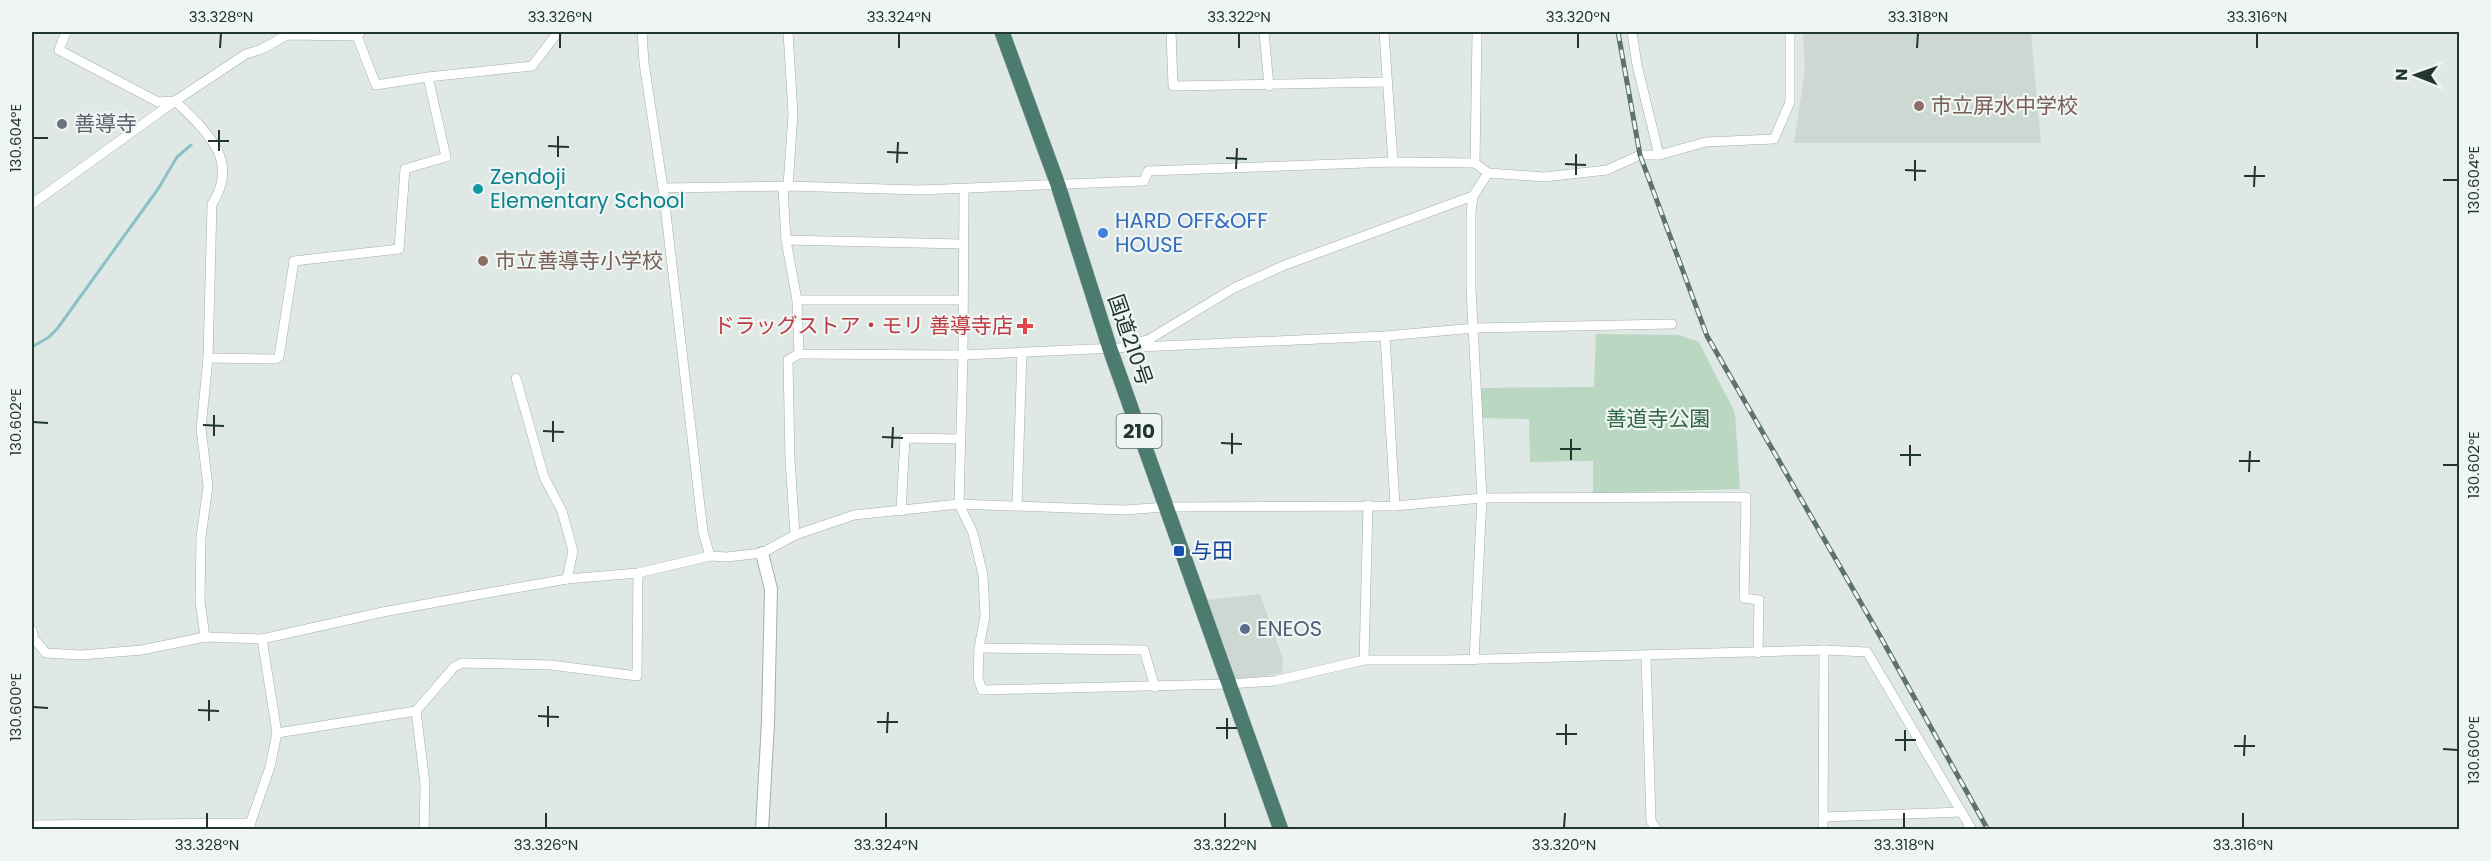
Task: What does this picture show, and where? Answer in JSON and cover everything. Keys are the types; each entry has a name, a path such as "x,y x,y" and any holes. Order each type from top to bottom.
{"highway":[{"name":"国道210号","path":"1002,32 1058,185 1110,349 1281,830"}],"street":[{"path":"66,32 59,50 158,102 175,101 206,130 224,162 221,190 212,204 208,358 201,429 208,486 201,537 200,601 205,638"},
{"path":"32,204 175,101 246,54 262,49 287,33 360,33 376,85 532,66 558,32"},
{"path":"642,32 644,63 663,188 703,532 710,556"},
{"path":"788,32 793,114 785,186 786,240 797,300 799,354"},
{"path":"1171,32 1173,86 1269,86 1386,82"},
{"path":"1264,32 1269,86"},
{"path":"1384,32 1393,162"},
{"path":"1474,163 1478,32"},
{"path":"1632,32 1637,65 1659,155"},
{"path":"663,188 785,186 964,189 1144,181 1148,171 1393,162 1474,163 1488,173 1544,177 1607,170 1640,155 1659,155 1706,142 1774,139 1790,102 1790,32"},
{"path":"208,358 276,359 279,357 294,261 399,249 405,169 446,157 428,77"},
{"path":"1474,660 1482,498 1472,289 1471,212 1473,196 1488,173"},
{"path":"964,189 959,504 973,533 983,575 985,616 979,648 978,678 982,690 1155,687 1274,681 1364,660 1474,660 1824,650 1867,652 1972,830"},
{"path":"1110,349 1149,340 1234,288 1285,265 1473,196"},
{"path":"786,240 962,244"},
{"path":"797,300 962,300"},
{"path":"795,535 790,460 788,360 799,354 963,355 1385,336 1475,328 1672,324"},
{"path":"1385,336 1395,506"},
{"path":"1017,505 1022,352"},
{"path":"516,378 544,477 562,511 573,551 567,579"},
{"path":"902,511 905,438 961,439"},
{"path":"32,630 34,639 46,653 81,655 142,650 205,638 262,639 383,612 567,579 638,573 710,556 727,557 762,553 795,535 854,515 959,504 1017,505 1074,510 1166,507 1395,506 1482,498 1746,497 1744,598 1759,600 1758,653"},
{"path":"1364,660 1368,505"},
{"path":"762,553 771,590 768,722 762,830"},
{"path":"277,733 416,711 454,667 462,663 551,665 637,676 638,573"},
{"path":"32,825 249,826 270,767 277,733 262,639"},
{"path":"979,648 1144,650 1155,687"},
{"path":"1823,830 1824,650"},
{"path":"1646,656 1651,821 1657,830"},
{"path":"416,711 425,784 424,830"},
{"path":"1823,817 1962,812"}],"shaded area":[{"name":"市立屏水中学校","path":"1803,32 2031,32 2041,143 1794,143 1805,70"},
{"name":"ENEOS","path":"1260,594 1283,659 1282,673 1238,680 1233,677 1206,600"}],"green space":[{"name":"善道寺公園","path":"1596,334 1679,335 1699,342 1735,413 1740,489 1593,493 1593,461 1530,462 1529,419 1481,418 1480,388 1594,387"}],"waterway":[{"path":"32,347 49,337 57,329 158,189 177,157 191,145"}],"railway":[{"path":"1618,32 1640,155 1707,336 1880,636 1988,830"}],"place":[{"name":"市立屏水中学校","path":"1919,106"},
{"name":"善導寺","path":"62,124"},
{"name":"Zendoji Elementary School","path":"478,189"},
{"name":"HARD OFF&OFF HOUSE","path":"1103,233"},
{"name":"市立善導寺小学校","path":"483,261"},
{"name":"ドラッグストア・モリ 善導寺店","path":"1025,326"},
{"name":"与田","path":"1179,551"},
{"name":"ENEOS","path":"1245,629"}]}
